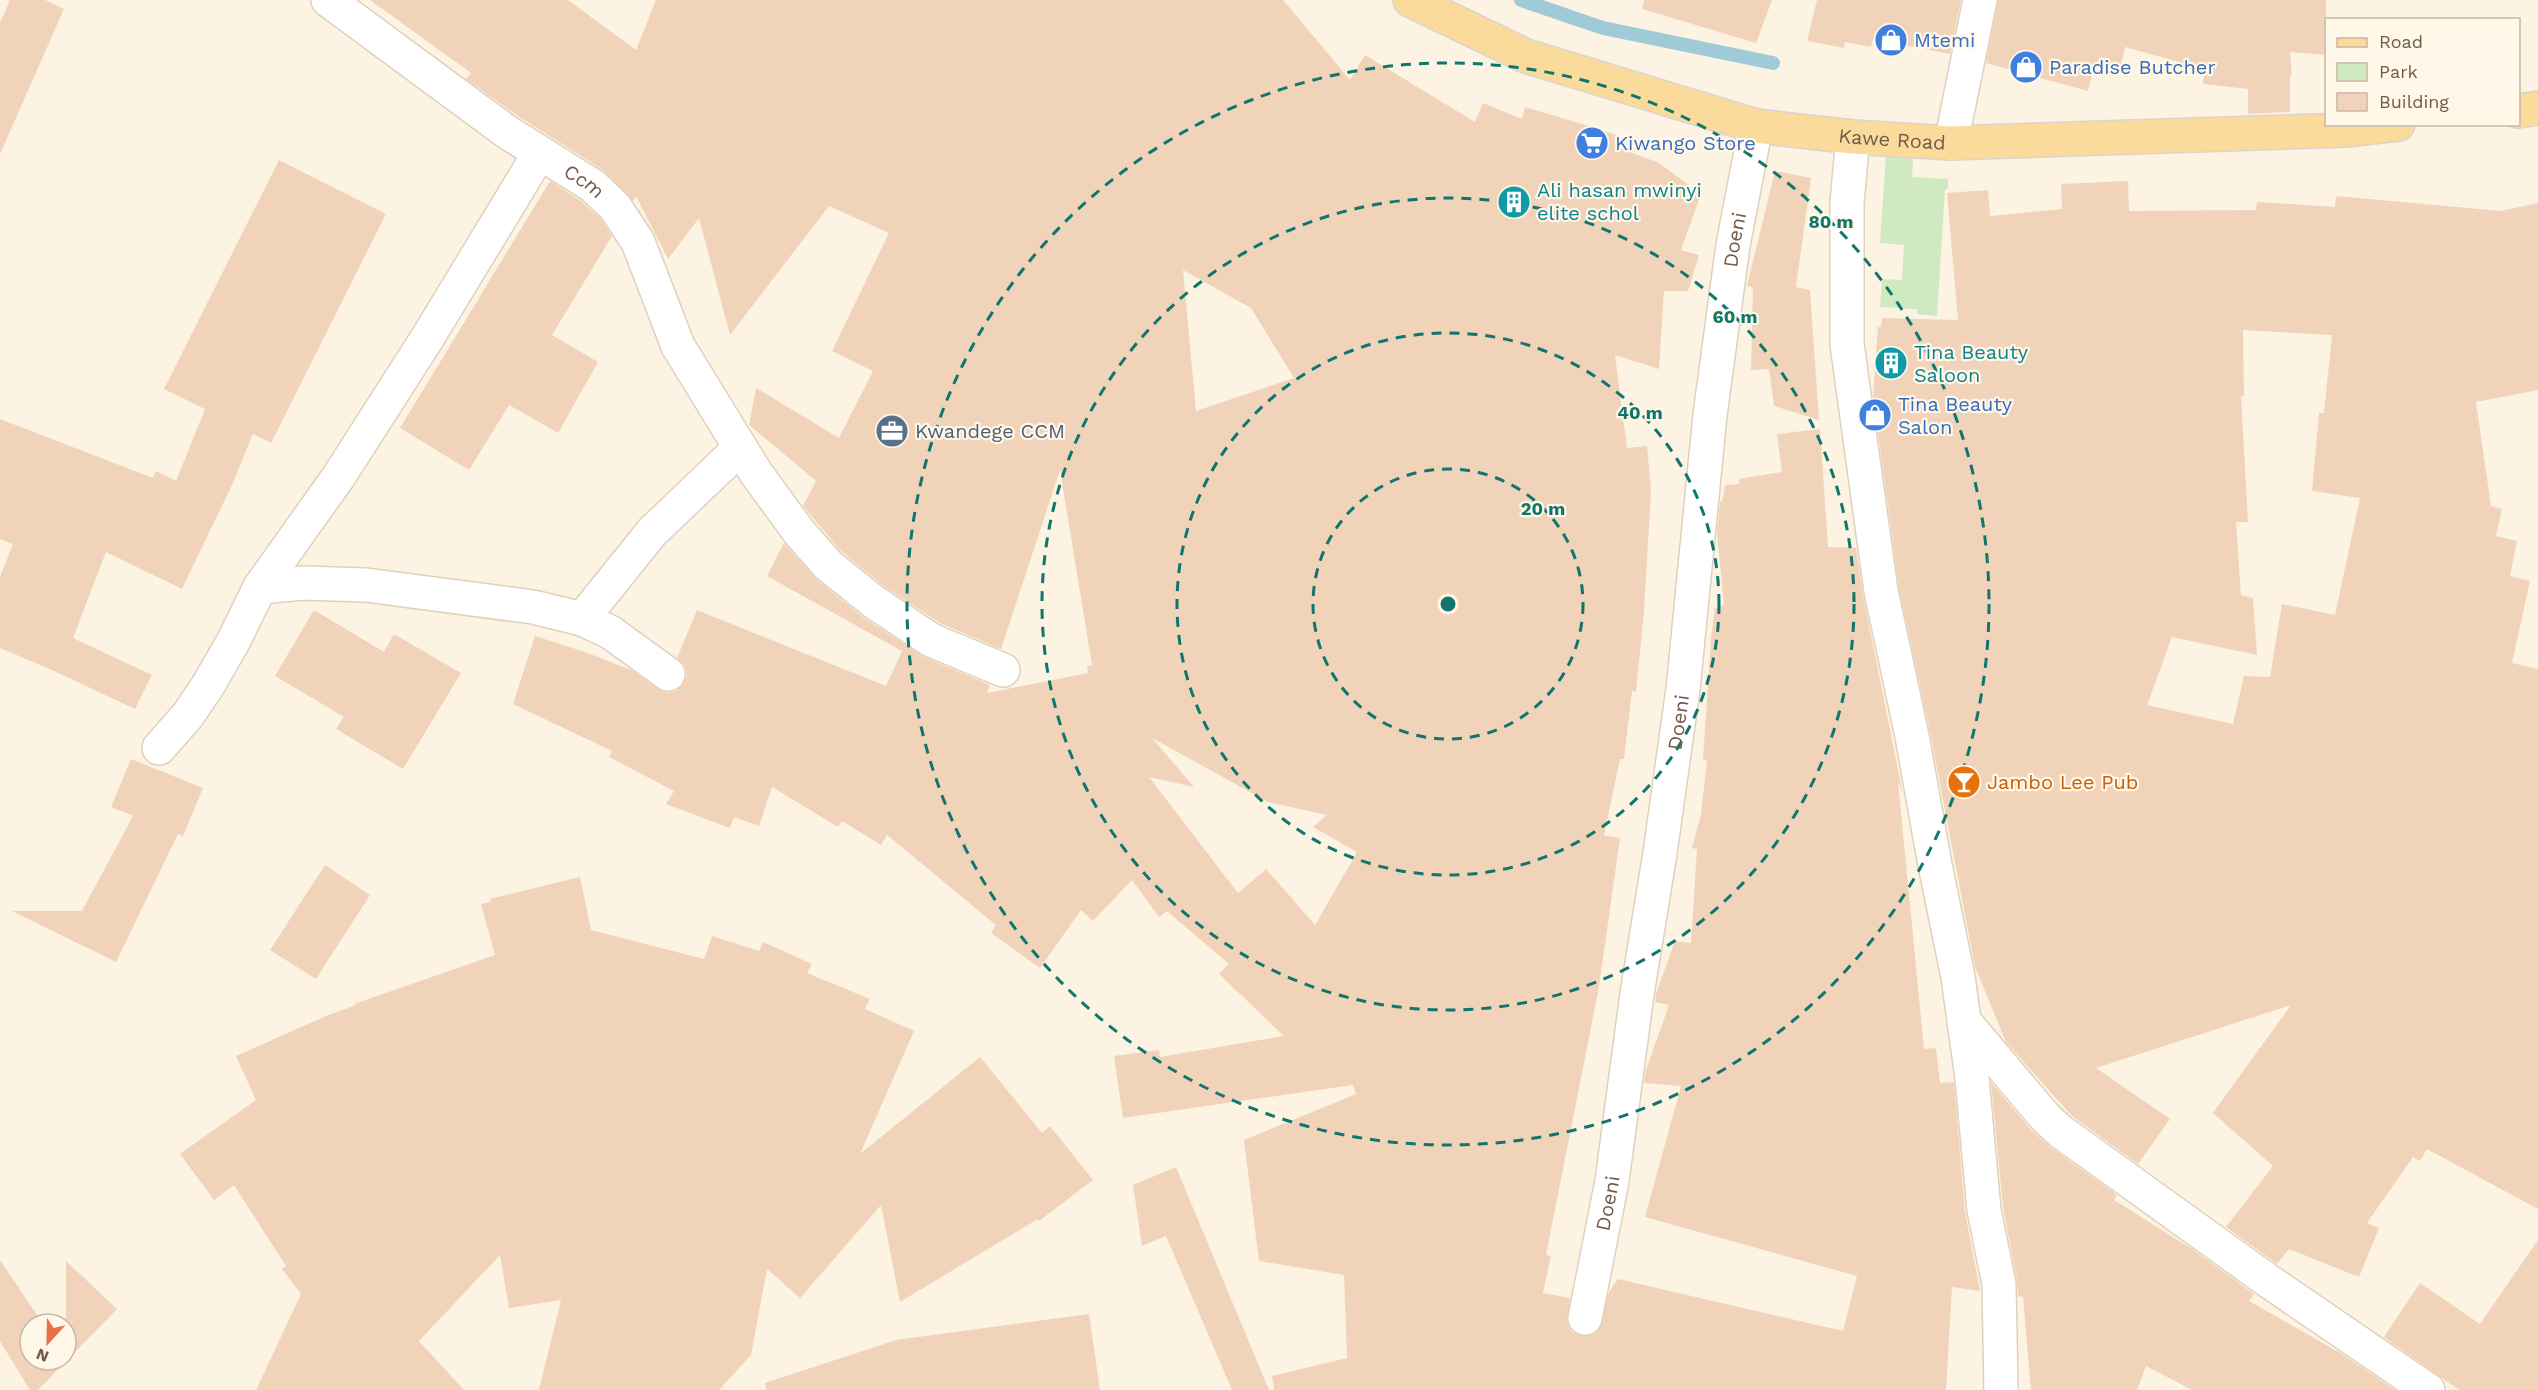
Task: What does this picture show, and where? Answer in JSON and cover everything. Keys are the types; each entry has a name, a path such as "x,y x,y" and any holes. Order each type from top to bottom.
{"main road":[{"name":"Kawe Road","path":"1410,0 1526,56 1756,126 1853,137 1951,142 2346,130 2381,126"},
{"path":"2520,111 2538,108"}],"street":[{"name":"Ccm","path":"328,0 539,154 593,186 615,207 638,242 678,346 740,448 799,532 828,565 874,602 931,640 1003,670"},
{"path":"1951,142 1980,0"},
{"name":"Doeni","path":"1585,1318 1612,1181 1637,994 1660,853 1683,689 1710,415 1733,245 1756,126"},
{"path":"1853,137 1848,203 1847,344 1881,591 1959,977 1972,1078 1984,1210 1999,1284 2001,1390"},
{"path":"159,748 188,715 207,687 233,642 260,586 300,533 428,337 539,154"},
{"path":"582,619 652,532 740,448"},
{"path":"260,586 303,583 366,585 533,607 582,619 610,632 668,674"},
{"path":"1964,1021 2045,1117 2060,1131 2267,1280 2428,1390"}],"green space":[{"path":"1886,156 1913,158 1912,177 1948,179 1948,189 1945,189 1937,316 1917,314 1917,309 1880,307 1882,279 1902,280 1904,245 1880,243"}],"building":[{"path":"10,0 45,0 64,9 0,154 0,23"},
{"path":"370,0 568,0 636,50 656,0 1283,0 1350,80 1365,55 1475,122 1483,103 1522,119 1525,107 1620,136 1617,147 1659,163 1701,194 1681,250 1699,255 1688,291 1664,291 1659,369 1615,355 1627,448 1647,446 1651,491 1644,611 1636,692 1632,691 1624,759 1620,759 1604,835 1620,838 1599,987 1546,1255 1551,1256 1543,1293 1570,1298 1567,1323 1572,1332 1582,1336 1592,1335 1599,1330 1609,1292 1618,1279 1843,1331 1857,1276 1645,1217 1681,1086 1644,1083 1646,1070 1669,1005 1655,1002 1656,994 1675,941 1691,943 1697,849 1692,848 1701,814 1707,760 1703,760 1711,638 1715,608 1724,605 1717,533 1720,502 1723,499 1725,485 1739,484 1739,479 1782,472 1777,434 1820,429 1828,547 1856,548 1863,595 1903,794 1898,781 1924,1049 1936,1048 1940,1083 1954,1082 1965,1212 1980,1291 1952,1287 1946,1390 1274,1390 1272,1376 1347,1358 1344,1275 1259,1261 1244,1140 1356,1094 1353,1085 1123,1118 1114,1056 1159,1050 1160,1057 1284,1036 1219,974 1229,964 1167,911 1159,917 1132,880 1093,921 1081,910 1040,968 991,933 996,925 887,835 881,845 842,821 838,827 772,787 759,826 734,817 730,828 666,804 674,791 609,757 612,751 513,704 535,636 631,670 667,693 676,691 683,684 687,675 685,666 677,658 697,610 886,686 902,651 767,576 784,543 816,579 864,618 924,657 990,685 987,693 1088,673 1087,666 1092,665 1060,470 1001,649 940,623 885,587 841,551 803,506 816,481 749,425 756,388 839,438 873,371 832,351 889,233 829,206 730,335 699,218 668,259 636,196 633,201 603,170 518,116 466,79 471,73","holes":["1183,270 1251,308 1294,378 1196,411","1152,738 1268,802 1327,815 1313,827 1357,852 1315,925 1266,869 1238,893 1149,777 1194,787"]},
{"path":"1644,0 1772,0 1756,43 1642,9"},
{"path":"1817,0 1961,0 1950,54 1873,39 1871,47 1845,42 1844,48 1807,41"},
{"path":"1998,0 2326,0 2325,55 2290,52 2292,75 2290,75 2290,112 2248,114 2248,89 2203,84 2205,69 2125,47 2120,69 2095,63 2088,91 1986,63"},
{"path":"279,160 386,214 271,443 253,434 232,485 182,589 106,552 73,638 152,675 135,709 0,648 0,577 13,544 0,539 0,419 153,478 156,471 176,481 205,409 164,389"},
{"path":"1775,171 1811,178 1796,287 1810,290 1819,420 1774,406 1769,369 1751,370 1753,287 1747,286"},
{"path":"550,181 581,201 601,219 612,236 552,335 598,362 558,433 509,405 469,470 400,428"},
{"path":"2128,181 2129,211 2256,210 2257,202 2335,207 2336,196 2501,211 2538,203 2538,390 2476,402 2491,506 2502,509 2496,536 2517,541 2510,576 2530,581 2512,663 2538,669 2538,1209 2427,1149 2420,1161 2413,1157 2367,1223 2379,1228 2359,1277 2289,1249 2277,1264 2226,1227 2273,1166 2213,1113 2291,1005 2096,1068 2170,1119 2138,1164 2072,1116 2006,1042 1975,967 1930,732 1899,588 1873,396 1878,327 1881,327 1882,318 1958,320 1947,193 1988,190 1990,216 2062,209 2061,184","holes":["2243,330 2332,335 2324,413 2319,413 2312,491 2360,498 2335,615 2282,604 2270,677 2244,676 2233,724 2147,705 2172,637 2257,655 2253,598 2241,595 2236,522 2248,522 2241,396 2244,396"]},
{"path":"314,610 384,652 394,634 461,673 403,769 336,729 344,717 275,676"},
{"path":"131,759 203,788 183,836 178,834 116,962 12,911 82,911 133,816 111,807"},
{"path":"325,865 370,895 316,979 270,950"},
{"path":"580,877 591,930 704,959 712,936 759,951 763,942 812,964 807,973 870,999 865,1009 914,1031 860,1154 980,1057 1042,1133 1050,1126 1093,1180 1039,1221 1038,1219 900,1302 881,1205 800,1298 767,1269 751,1355 719,1390 539,1390 561,1300 509,1308 500,1255 419,1341 464,1390 256,1390 301,1294 282,1269 286,1266 234,1185 214,1200 180,1154 256,1100 236,1056 356,1005 354,1004 495,955 481,904 491,902 490,899"},
{"path":"1991,1082 2032,1131 2117,1195 2114,1200 2192,1249 2254,1294 2249,1301 2342,1354 2395,1390 2192,1390 2146,1366 2137,1390 2031,1390 2023,1297 2018,1296 2003,1207"},
{"path":"1176,1167 1269,1390 1232,1390 1166,1236 1142,1246 1133,1185"},
{"path":"2538,1240 2538,1390 2459,1390 2384,1337 2420,1283 2480,1324"},
{"path":"0,1260 35,1312 18,1312 18,1370 0,1341"},
{"path":"66,1261 117,1309 78,1349 78,1312 66,1312"},
{"path":"1089,1314 1100,1390 766,1390 765,1383 896,1340"},
{"path":"19,1372 56,1372 38,1390 30,1390"}],"waterway":[{"path":"1521,0 1603,28 1773,63"}],"place":[{"name":"Mtemi","path":"1891,40"},
{"name":"Paradise Butcher","path":"2026,67"},
{"name":"Kiwango Store","path":"1592,143"},
{"name":"Ali hasan mwinyi elite schol","path":"1514,202"},
{"name":"Tina Beauty Saloon","path":"1891,363"},
{"name":"Tina Beauty Salon","path":"1875,415"},
{"name":"Kwandege CCM","path":"892,431"},
{"name":"Jambo Lee Pub","path":"1964,782"}]}
